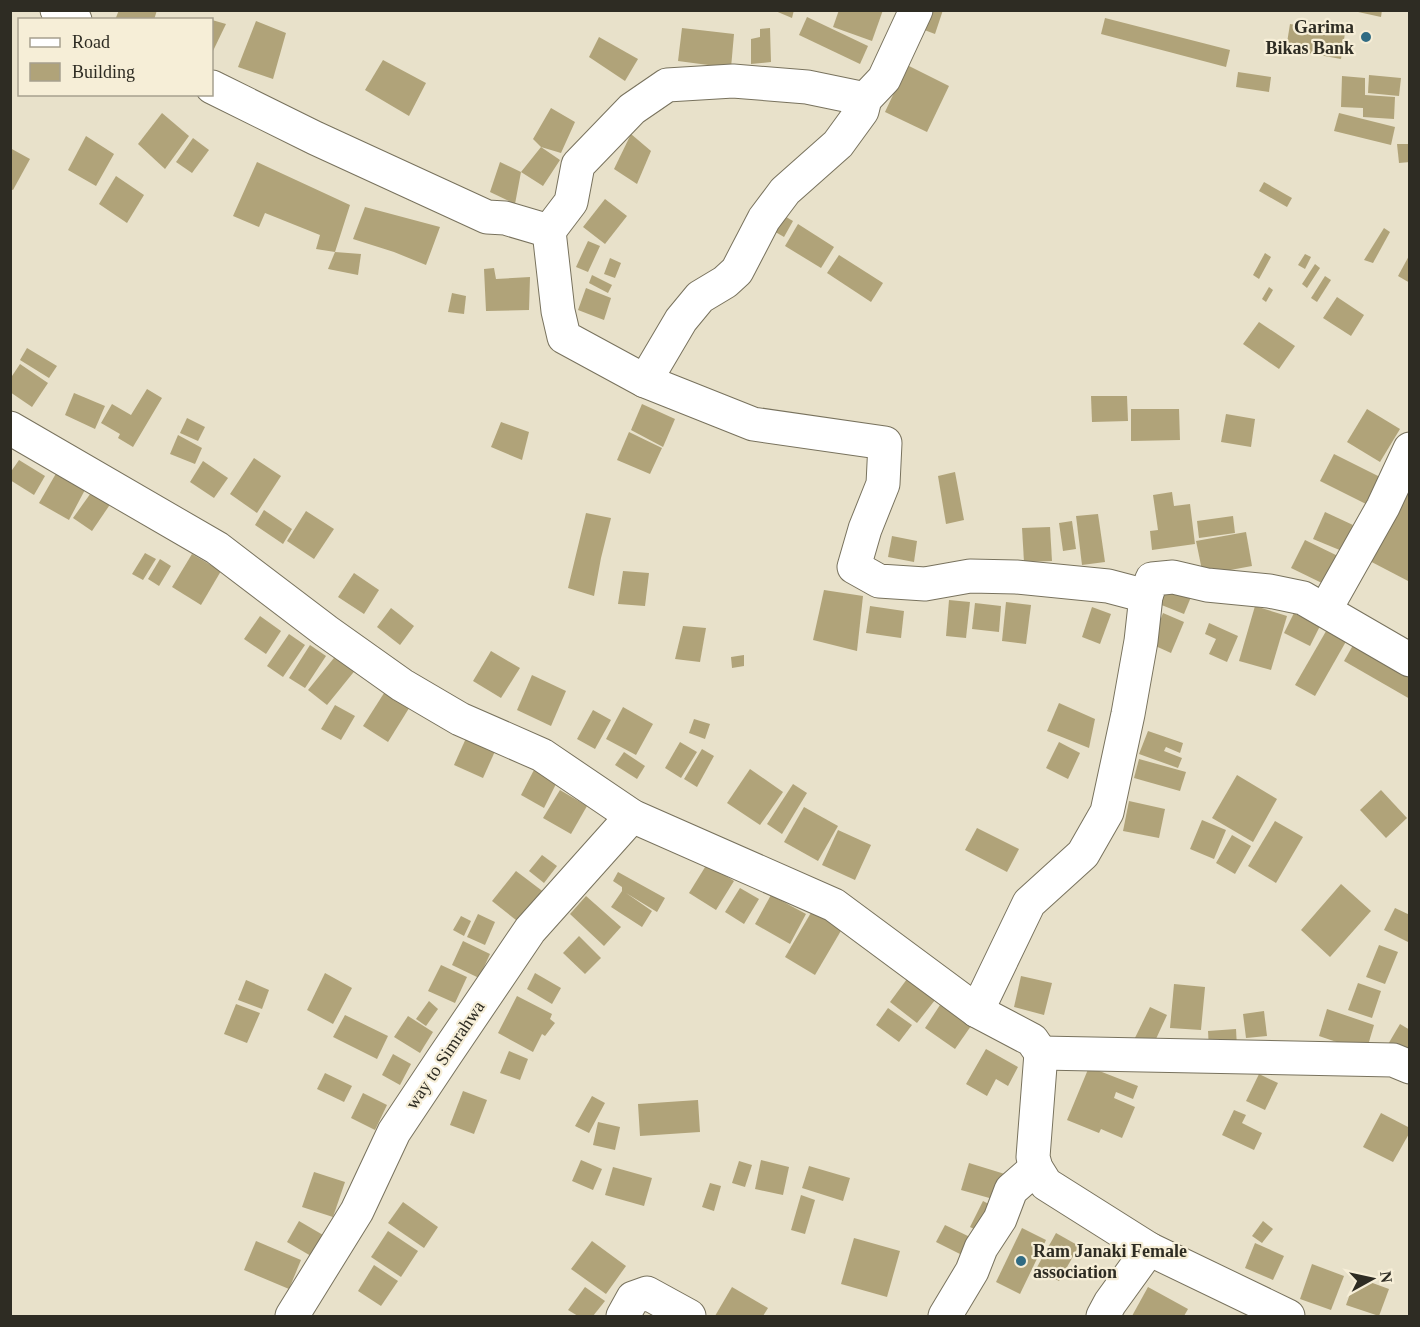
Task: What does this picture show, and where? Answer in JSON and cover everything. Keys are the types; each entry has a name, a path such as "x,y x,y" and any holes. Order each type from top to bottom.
{"street":[{"path":"57,10 71,18"},
{"path":"645,381 681,320 700,297 725,282 737,271 764,219 785,191 838,144 862,111 866,99 884,79 916,10"},
{"path":"866,99 807,87 744,82 667,85 632,109 578,165 571,202 549,231 558,311 564,337 645,381 753,424 885,444 883,484 865,529 854,567 879,581 925,584 970,576 1016,577 1108,586 1146,596"},
{"path":"213,87 315,138 487,217 505,218 549,231"},
{"path":"10,428 217,548 326,632 402,685 460,719 542,755 632,816 834,905 976,1011 1032,1040 1041,1053 1033,1157 1036,1168 1046,1184 1149,1248 1288,1317"},
{"path":"1325,610 1383,507 1410,449"},
{"path":"976,1011 1029,903 1083,854 1107,812 1128,714 1141,641 1146,596 1152,579 1173,577 1207,585 1269,591 1303,598 1410,660"},
{"name":"way to Simrahwa","path":"292,1317 357,1211 394,1132 450,1047 530,930 632,816"},
{"path":"1041,1053 1393,1060 1410,1067"},
{"path":"945,1317 972,1271 981,1248 1000,1219 1011,1190 1036,1168"},
{"path":"1103,1317 1110,1303 1149,1248"},
{"path":"623,1317 633,1298 647,1293 689,1317"}],"building":[{"path":"119,10 157,10 155,18 116,18"},
{"path":"773,10 794,10 792,18"},
{"path":"839,10 883,10 872,41 833,27"},
{"path":"926,10 943,10 935,34 919,28"},
{"path":"1349,10 1382,10 1381,17"},
{"path":"807,17 868,46 860,64 799,35"},
{"path":"1105,18 1230,50 1226,67 1101,34"},
{"path":"213,20 226,24 213,51"},
{"path":"256,21 286,33 273,79 238,67"},
{"path":"1290,24 1345,33 1341,59 1286,49"},
{"path":"682,28 734,34 731,68 678,61"},
{"path":"770,28 771,62 751,64 751,39 760,37 760,29"},
{"path":"599,37 638,59 625,81 589,57"},
{"path":"383,60 426,83 409,116 365,90"},
{"path":"907,65 949,86 927,132 885,112"},
{"path":"1238,72 1271,77 1269,92 1236,87"},
{"path":"1369,75 1401,78 1399,96 1368,93"},
{"path":"1342,76 1365,78 1365,95 1395,97 1394,119 1363,117 1363,108 1341,107"},
{"path":"551,108 575,122 561,153 541,147 533,139"},
{"path":"162,113 189,136 165,169 138,144"},
{"path":"1339,113 1395,127 1391,145 1334,131"},
{"path":"631,134 651,151 637,184 614,169"},
{"path":"86,136 114,154 96,186 68,170"},
{"path":"193,138 209,150 192,173 176,162"},
{"path":"1397,144 1410,144 1410,162 1399,163"},
{"path":"541,147 560,160 543,186 521,172"},
{"path":"10,148 30,159 13,190 10,189"},
{"path":"257,162 350,205 335,252 316,249 320,235 265,213 259,227 233,216"},
{"path":"500,162 521,172 515,204 490,192"},
{"path":"116,176 144,195 127,223 99,204"},
{"path":"1264,182 1292,198 1287,207 1259,191"},
{"path":"605,199 627,216 605,244 583,227"},
{"path":"365,207 440,227 426,265 353,239"},
{"path":"781,214 793,221 784,237 772,230"},
{"path":"798,224 834,247 821,268 785,246"},
{"path":"1384,228 1390,232 1373,263 1364,260"},
{"path":"588,241 600,246 588,272 576,267"},
{"path":"335,252 361,254 358,275 328,269"},
{"path":"1265,253 1271,257 1259,279 1253,275"},
{"path":"1305,254 1311,257 1305,269 1298,265"},
{"path":"1410,254 1410,283 1398,276"},
{"path":"839,255 883,283 871,302 827,273"},
{"path":"610,258 621,263 615,278 604,274"},
{"path":"1315,264 1320,268 1307,288 1302,284"},
{"path":"494,268 496,279 530,277 529,310 486,311 484,269"},
{"path":"592,275 612,285 608,293 589,283"},
{"path":"1325,276 1331,280 1317,302 1311,298"},
{"path":"1269,287 1273,290 1266,302 1262,299"},
{"path":"586,288 611,298 604,320 578,310"},
{"path":"452,293 466,296 464,314 448,312"},
{"path":"1337,297 1364,315 1351,336 1323,318"},
{"path":"1259,322 1295,346 1279,369 1243,344"},
{"path":"27,348 57,366 49,378 20,360"},
{"path":"20,364 48,383 32,407 10,392 10,379"},
{"path":"147,389 162,398 133,447 118,438 120,434 101,423 112,404 131,415"},
{"path":"74,393 105,406 95,429 65,415"},
{"path":"1091,396 1127,396 1128,421 1092,422"},
{"path":"642,404 675,419 663,447 631,430"},
{"path":"1131,409 1179,409 1180,440 1131,441"},
{"path":"1367,409 1400,429 1380,462 1347,442"},
{"path":"1226,414 1255,419 1251,447 1221,442"},
{"path":"187,418 205,427 198,441 180,433"},
{"path":"501,422 529,432 522,460 491,447"},
{"path":"629,432 662,448 650,474 617,460"},
{"path":"178,435 202,448 195,464 170,454"},
{"path":"1334,454 1386,480 1372,507 1320,481"},
{"path":"254,458 281,476 257,513 230,494"},
{"path":"19,460 45,476 34,495 10,480 10,473"},
{"path":"203,461 228,478 214,498 190,482"},
{"path":"58,470 87,486 69,520 39,503"},
{"path":"1410,470 1410,582 1364,558"},
{"path":"955,472 964,520 946,524 938,476"},
{"path":"93,490 111,503 92,531 73,518"},
{"path":"1172,492 1174,506 1190,504 1195,544 1152,550 1150,531 1158,530 1153,495"},
{"path":"264,510 292,529 283,544 255,525"},
{"path":"306,511 334,529 314,559 287,541"},
{"path":"1325,512 1353,525 1342,551 1313,539"},
{"path":"586,513 611,518 594,596 568,588"},
{"path":"1098,514 1105,562 1082,565 1076,516"},
{"path":"1233,516 1235,533 1199,538 1197,521"},
{"path":"1072,521 1076,549 1063,551 1059,523"},
{"path":"1050,527 1052,561 1024,562 1022,528"},
{"path":"1246,532 1252,566 1203,575 1196,541"},
{"path":"892,536 917,541 914,562 888,557"},
{"path":"1305,540 1340,557 1326,585 1291,568"},
{"path":"145,553 156,559 143,580 132,574"},
{"path":"192,554 221,571 201,605 172,587"},
{"path":"160,559 171,566 159,586 148,579"},
{"path":"623,571 649,573 645,606 618,604"},
{"path":"354,573 379,590 364,614 338,597"},
{"path":"1166,586 1191,597 1184,614 1159,604"},
{"path":"824,590 863,596 857,651 813,640"},
{"path":"949,600 970,602 966,638 946,636"},
{"path":"1006,602 1031,605 1026,644 1002,641"},
{"path":"975,603 1001,606 999,632 972,629"},
{"path":"870,606 904,611 901,638 866,633"},
{"path":"1255,606 1287,616 1271,670 1239,661"},
{"path":"1092,607 1111,614 1100,644 1082,637"},
{"path":"391,608 414,626 400,645 377,627"},
{"path":"1163,613 1184,622 1171,653 1151,644"},
{"path":"1294,613 1320,626 1310,646 1284,633"},
{"path":"260,616 281,631 266,654 244,639"},
{"path":"1209,623 1238,636 1227,662 1209,654 1216,639 1205,634"},
{"path":"683,626 706,628 700,662 675,659"},
{"path":"1329,626 1348,638 1315,696 1295,685"},
{"path":"289,634 305,645 283,677 267,666"},
{"path":"1356,640 1410,672 1410,699 1344,661"},
{"path":"310,645 326,656 305,688 289,678"},
{"path":"491,651 520,668 501,698 473,681"},
{"path":"338,653 357,668 327,705 308,690"},
{"path":"744,655 744,666 732,668 731,657"},
{"path":"532,675 566,691 551,726 517,710"},
{"path":"386,690 411,705 388,742 363,726"},
{"path":"1059,703 1095,719 1089,748 1047,731"},
{"path":"335,705 355,716 341,740 321,729"},
{"path":"623,707 653,724 636,755 606,739"},
{"path":"593,710 611,720 595,749 577,739"},
{"path":"694,719 710,724 705,739 689,733"},
{"path":"1148,731 1183,743 1180,753 1166,747 1164,751 1182,758 1178,768 1139,754"},
{"path":"467,736 496,749 483,778 454,765"},
{"path":"680,742 697,752 681,778 665,768"},
{"path":"1059,742 1080,753 1068,779 1046,768"},
{"path":"702,749 714,756 697,787 684,779"},
{"path":"624,752 645,766 637,779 615,765"},
{"path":"1139,759 1186,772 1180,791 1134,778"},
{"path":"536,766 559,778 544,808 521,795"},
{"path":"750,769 783,792 760,825 727,803"},
{"path":"1237,775 1277,799 1253,842 1212,818"},
{"path":"793,784 807,793 782,834 767,824"},
{"path":"560,790 587,806 571,834 543,818"},
{"path":"1381,790 1407,818 1386,838 1360,810"},
{"path":"1129,801 1165,809 1159,838 1123,831"},
{"path":"804,807 838,826 818,861 784,842"},
{"path":"1202,820 1226,830 1214,859 1190,849"},
{"path":"1275,821 1303,837 1276,883 1248,866"},
{"path":"977,828 1019,849 1007,872 965,850"},
{"path":"838,830 871,845 855,880 822,865"},
{"path":"1232,835 1251,846 1235,874 1216,863"},
{"path":"542,855 557,866 544,883 529,871"},
{"path":"707,864 734,881 716,910 689,893"},
{"path":"516,871 545,893 521,924 492,901"},
{"path":"618,872 665,898 657,912 626,893 652,911 642,927 611,907 622,891 622,887 613,881"},
{"path":"1341,884 1371,911 1330,957 1301,930"},
{"path":"740,888 759,899 744,924 725,912"},
{"path":"771,895 806,914 790,944 755,924"},
{"path":"586,896 621,927 604,946 570,914"},
{"path":"1395,908 1410,915 1410,943 1384,930"},
{"path":"812,911 842,929 815,975 785,957"},
{"path":"478,914 495,922 485,945 467,937"},
{"path":"461,916 471,921 464,936 453,930"},
{"path":"579,936 601,958 585,974 563,953"},
{"path":"463,941 490,954 479,978 452,965"},
{"path":"1379,945 1398,952 1385,984 1366,977"},
{"path":"441,965 467,977 455,1003 428,991"},
{"path":"325,973 352,988 333,1024 307,1010"},
{"path":"535,973 561,988 552,1004 527,989"},
{"path":"1021,976 1052,983 1044,1015 1014,1007"},
{"path":"907,979 935,1000 917,1023 890,1002"},
{"path":"246,980 269,990 262,1009 238,1000"},
{"path":"1358,983 1381,991 1372,1018 1348,1010"},
{"path":"1174,984 1205,987 1201,1030 1170,1028"},
{"path":"517,996 552,1014 550,1019 555,1023 545,1036 542,1034 533,1052 498,1033"},
{"path":"429,1001 438,1009 426,1026 416,1019"},
{"path":"236,1004 260,1013 247,1043 224,1034"},
{"path":"940,1005 971,1026 955,1049 925,1028"},
{"path":"1150,1007 1167,1015 1150,1052 1132,1044"},
{"path":"888,1008 912,1025 899,1042 876,1025"},
{"path":"1327,1009 1374,1025 1366,1052 1319,1036"},
{"path":"1264,1011 1267,1036 1246,1038 1243,1014"},
{"path":"345,1015 388,1036 377,1059 333,1037"},
{"path":"408,1016 433,1032 420,1053 394,1037"},
{"path":"1400,1024 1410,1030 1410,1060 1387,1046"},
{"path":"1236,1029 1237,1047 1209,1049 1208,1031"},
{"path":"986,1049 1018,1067 1008,1086 996,1079 987,1096 966,1084"},
{"path":"509,1051 528,1059 520,1080 500,1073"},
{"path":"393,1054 411,1064 400,1085 382,1075"},
{"path":"1089,1067 1138,1086 1133,1099 1116,1092 1114,1098 1135,1107 1122,1138 1101,1129 1099,1133 1067,1120"},
{"path":"325,1073 352,1086 344,1102 317,1089"},
{"path":"1259,1074 1278,1083 1265,1110 1246,1101"},
{"path":"463,1091 487,1100 474,1134 450,1125"},
{"path":"363,1093 387,1105 375,1130 351,1118"},
{"path":"592,1096 605,1103 589,1133 575,1126"},
{"path":"698,1100 700,1132 640,1136 638,1104"},
{"path":"1234,1110 1246,1115 1242,1123 1262,1133 1254,1150 1222,1135"},
{"path":"1381,1113 1410,1128 1393,1162 1363,1147"},
{"path":"598,1122 620,1127 615,1150 593,1145"},
{"path":"581,1160 602,1169 593,1190 572,1181"},
{"path":"761,1160 789,1167 783,1195 755,1189"},
{"path":"739,1161 752,1165 745,1187 732,1183"},
{"path":"969,1163 1008,1175 1000,1201 961,1190"},
{"path":"809,1166 850,1178 843,1201 802,1188"},
{"path":"613,1167 652,1178 644,1206 605,1195"},
{"path":"314,1172 345,1182 333,1217 302,1207"},
{"path":"710,1183 721,1186 714,1211 702,1207"},
{"path":"801,1195 815,1200 805,1234 791,1230"},
{"path":"983,1201 998,1209 986,1235 970,1227"},
{"path":"403,1202 438,1227 424,1248 388,1223"},
{"path":"299,1221 323,1235 311,1256 287,1242"},
{"path":"1263,1221 1273,1229 1262,1243 1252,1236"},
{"path":"945,1225 970,1237 962,1255 936,1242"},
{"name":"Ram Janaki Female association","path":"1022,1228 1046,1240 1020,1294 996,1282"},
{"path":"388,1231 418,1251 401,1277 371,1257"},
{"path":"1056,1233 1079,1246 1059,1281 1036,1269"},
{"path":"854,1238 900,1251 887,1297 841,1284"},
{"path":"256,1241 301,1260 289,1289 244,1270"},
{"path":"592,1241 626,1266 606,1294 571,1269"},
{"path":"1255,1243 1284,1256 1273,1280 1245,1268"},
{"path":"1312,1264 1344,1276 1331,1310 1300,1299"},
{"path":"374,1265 398,1281 381,1306 358,1291"},
{"path":"1356,1277 1389,1289 1379,1316 1346,1305"},
{"path":"585,1287 605,1301 593,1316 578,1316 568,1310"},
{"path":"732,1287 768,1308 763,1316 715,1316"},
{"path":"1148,1287 1188,1309 1184,1316 1132,1316"}],"place":[{"name":"Garima Bikas Bank","path":"1366,37"},
{"name":"Ram Janaki Female association","path":"1021,1261"}]}
